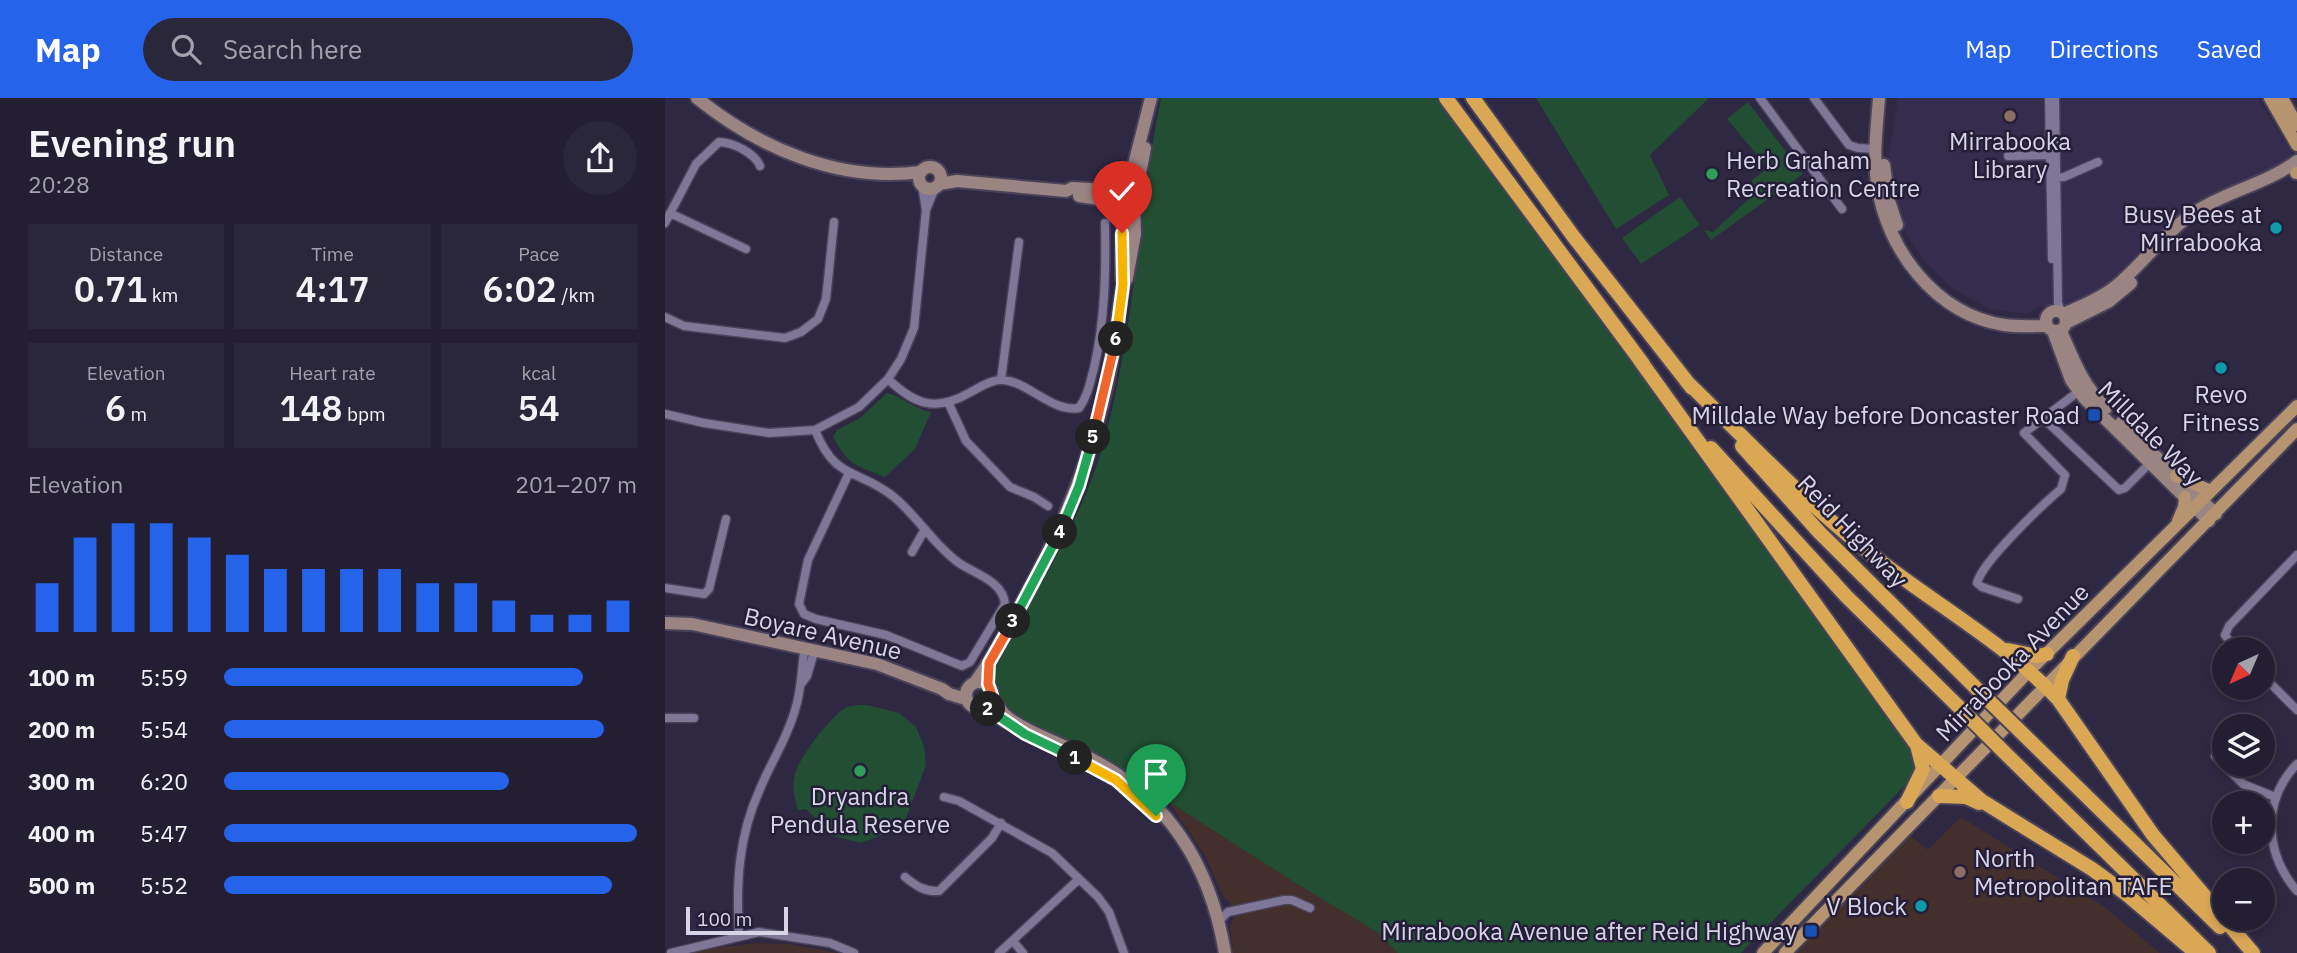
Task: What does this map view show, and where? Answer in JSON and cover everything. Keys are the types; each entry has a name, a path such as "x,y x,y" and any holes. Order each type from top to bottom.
{"highway":[{"name":"Reid Highway","path":"1446,98 1639,359 1762,506 1846,596 2209,953"},
{"name":"Reid Highway","path":"1473,98 1573,236 1687,382 1819,531 2247,953"},
{"path":"1639,359 1916,744 1996,810 2103,877 2196,953"},
{"path":"1687,382 1836,526 2003,649 2045,685 2058,699 2153,835 2253,953"},
{"path":"2003,649 2037,656 2047,654"},
{"path":"2058,699 2062,680 2073,656"},
{"path":"1907,802 1923,769 1916,744"},
{"path":"1939,796 1966,797 1996,810"}],"main road":[{"path":"2270,98 2297,145"},
{"path":"2282,98 2297,125"},
{"name":"Mirrabooka Avenue","path":"1763,953 2029,671 2297,407"},
{"name":"Mirrabooka Avenue","path":"1785,953 2073,656 2213,518 2297,429"},
{"path":"2173,530 2184,508 2185,497"},
{"path":"2099,603 2105,610 2112,611 2146,584"}],"street":[{"path":"697,98 747,134 800,158 835,167 901,174 921,180 929,188 938,181 957,181 1066,191 1072,195 1128,198"},
{"path":"988,703 992,691 974,688 1048,557 1079,486 1102,405 1123,285 1122,236 1128,198 1142,172 1144,130 1151,98"},
{"path":"1760,98 1842,209"},
{"path":"1814,98 1849,145 1876,149"},
{"path":"1884,98 1876,149 1877,182 1882,209 1923,280 1942,298 1968,314 2023,326 2092,312 2117,297 2179,232 2200,216 2297,170"},
{"path":"1884,98 1883,150 1886,183 1906,252"},
{"name":"Milldale Way","path":"2049,98 2053,155"},
{"name":"Milldale Way","path":"2055,98 2053,178 2056,321 2071,380 2185,497 2203,500"},
{"path":"665,223 696,164 719,142 728,142 758,160 760,166"},
{"path":"2008,156 2053,155"},
{"path":"2053,178 2098,162"},
{"path":"665,414 769,433 815,430 859,407 888,379 901,359 914,328 926,210 921,180 931,167 938,181 926,210"},
{"path":"670,213 745,249"},
{"path":"665,317 684,326 785,338 801,332 818,319 826,299 834,222"},
{"path":"888,379 904,394 920,402 949,404 986,383 1001,380 1071,410 1079,408 1084,400 1101,338 1106,290 1105,223"},
{"path":"1001,380 1019,242"},
{"name":"Milldale Way","path":"2056,321 2080,376 2095,397 2203,500 2213,518"},
{"path":"2018,599 1977,583 1978,578 1997,554 2061,489 2065,475 2024,433 2079,391"},
{"path":"949,404 966,441 1010,487 1048,506"},
{"path":"2043,418 2119,490 2125,488 2150,463"},
{"path":"815,430 823,450 837,466 893,496 951,557 995,584 1004,595 1005,604 970,662 962,666 886,635 804,614 799,604 809,560 849,473"},
{"path":"665,588 697,594 704,594 709,589 726,519"},
{"path":"912,552 925,529"},
{"path":"2226,637 2229,626 2297,555"},
{"name":"Boyare Avenue","path":"665,614 692,624"},
{"name":"Boyare Avenue","path":"665,622 692,624 877,664 949,694 974,688 972,706 988,703"},
{"path":"739,936 736,890 747,821 760,788 785,741 801,684 800,672 810,648"},
{"path":"2275,688 2297,710"},
{"path":"988,703 1109,768 1144,793 1169,820 1191,852 1209,886 1221,913 1225,953"},
{"path":"988,703 1025,734 1101,770 1146,804 1165,826 1194,871 1209,906 1218,953"},
{"path":"665,719 694,718"},
{"path":"2275,797 2297,764"},
{"path":"2236,777 2243,784 2260,791"},
{"path":"944,797 959,801 1052,853 1109,912 1124,953"},
{"path":"905,877 916,886 939,891 992,838 1001,823"},
{"path":"2275,849 2284,874 2297,891"},
{"path":"999,953 1079,879"},
{"path":"1221,913 1284,900 1292,900 1310,908"},
{"path":"671,953 759,932 830,943 854,953"},
{"path":"1013,941 1023,953"}],"shaded area":[{"path":"1898,98 2258,98 2290,151 2290,156 2278,166 2188,207 2169,222 2106,288 2076,304 2038,307 2026,314 1990,309 1953,289 1926,263 1907,235 1895,201 1889,155"},
{"path":"1168,801 1377,932 1398,953 1233,953 1230,926 1234,918 1231,903 1224,898 1205,855"},
{"name":"North Metropolitan TAFE","path":"1961,817 2103,906 2160,953 1795,953 1910,835 1928,850"},
{"path":"757,943 790,944 837,953 693,953"}],"green space":[{"path":"1161,98 1436,98 1927,763 1741,953 1398,953 1377,932 1138,782 1004,709 990,674 1078,511 1100,455 1112,411"},
{"path":"1536,98 1709,98 1650,155 1669,195 1616,229"},
{"path":"1748,102 1803,174 1711,240 1704,230 1713,232 1754,194 1752,180 1768,168 1727,119"},
{"path":"1680,197 1700,225 1641,264 1622,238"},
{"path":"887,393 931,412 915,449 885,477 854,463 844,454 833,437 837,430 860,418"},
{"name":"Dryandra Pendula Reserve","path":"867,705 899,713 916,727 924,746 926,765 906,818 890,832 861,843 833,836 806,809 798,810 793,782 801,761 831,720 845,708"}],"place":[{"name":"Mirrabooka Library","path":"2010,116"},
{"name":"Herb Graham Recreation Centre","path":"1712,174"},
{"name":"Busy Bees at Mirrabooka","path":"2276,228"},
{"name":"Revo Fitness","path":"2221,368"},
{"name":"Milldale Way before Doncaster Road","path":"2094,415"},
{"name":"Dryandra Pendula Reserve","path":"860,771"},
{"name":"North Metropolitan TAFE","path":"1960,872"},
{"name":"V Block","path":"1921,906"},
{"name":"Mirrabooka Avenue after Reid Highway","path":"1811,931"}],"route":[{"path":"1122,233 1123,285 1114,348 1099,416 1079,486 1048,557 989,663 988,684 992,695 991,701 984,707 1025,734 1109,775 1146,804 1156,816"}]}
